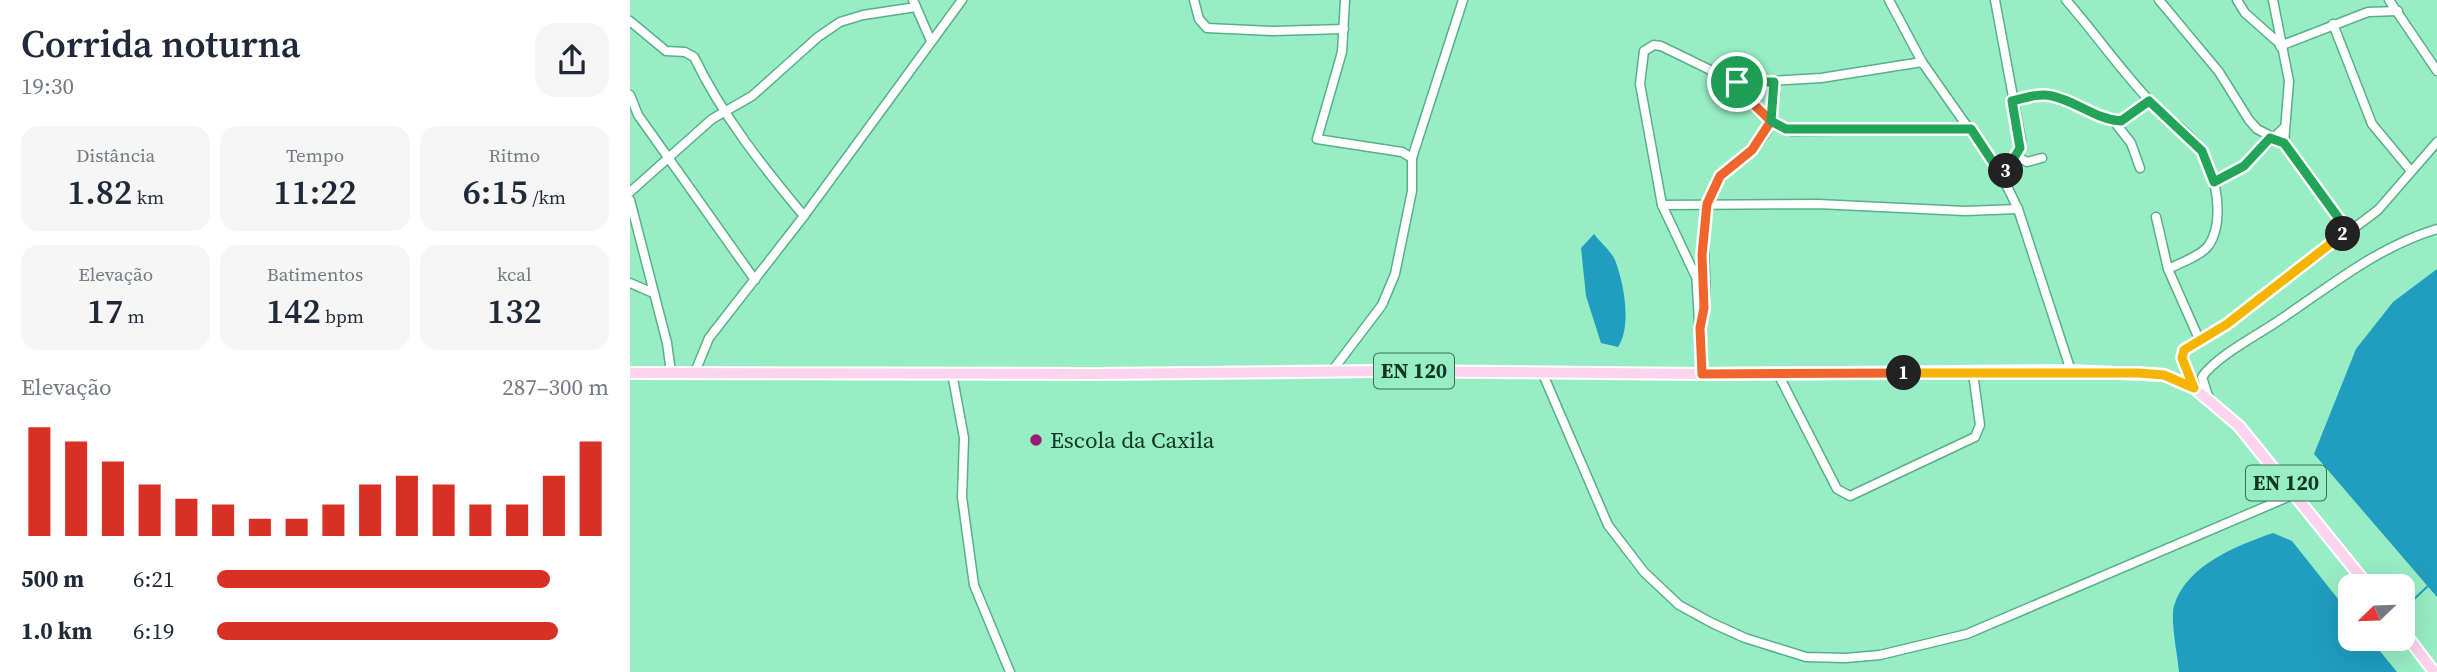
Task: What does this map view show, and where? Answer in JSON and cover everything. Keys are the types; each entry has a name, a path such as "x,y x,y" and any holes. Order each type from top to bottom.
{"main road":[{"name":"EN 120","path":"630,373 1332,371 1778,374 2071,371 2164,375 2209,398 2239,426 2358,574"},
{"path":"2415,647 2434,672"}],"street":[{"path":"695,372 709,338 804,216 962,0"},
{"path":"1194,0 1199,19 1207,28 1273,31 1344,29"},
{"path":"1345,0 1339,68 1325,101 1317,139 1402,152 1412,158"},
{"path":"1332,371 1381,305 1395,274 1412,191 1412,158 1463,0"},
{"path":"1889,0 1922,62 2002,176 2018,209 2071,371"},
{"path":"1994,0 2021,141 2017,156 2002,176"},
{"path":"2066,0 2149,101 2202,151 2214,182 2217,212 2208,246 2168,269"},
{"path":"2159,0 2218,72 2249,120 2270,138 2284,143 2348,231"},
{"path":"2237,0 2245,13 2280,45"},
{"path":"2273,0 2289,81 2284,143"},
{"path":"2389,0 2437,71"},
{"path":"630,192 724,110 752,96 818,37 840,22 915,4 931,41"},
{"path":"2280,45 2368,12 2398,11"},
{"path":"630,21 666,51 691,54 724,110 769,174 804,216"},
{"path":"2333,24 2372,124 2412,171"},
{"path":"1702,374 1695,275 1662,205 1640,84 1644,51 1654,45 1661,46 1737,82 1821,78 1922,62"},
{"path":"1737,82 1744,95 1771,121 1792,131 1971,129"},
{"path":"1700,328 1704,316 1702,255 1707,204 1720,176 1752,150 1771,121 1774,82"},
{"path":"630,95 638,116 755,280"},
{"path":"2012,101 2037,95 2053,96 2088,113 2113,120 2131,116 2149,101"},
{"path":"2113,120 2131,143 2140,168"},
{"path":"2214,182 2244,166 2270,138 2284,128"},
{"path":"2194,388 2181,354 2199,339 2237,317 2391,198 2437,142"},
{"path":"2017,156 2027,162 2042,158"},
{"path":"630,200 667,342 671,372"},
{"path":"1662,205 1894,206 1965,212 2018,209"},
{"path":"2156,217 2168,269 2199,339"},
{"path":"2209,398 2202,377 2224,358 2377,254 2407,238 2437,229"},
{"path":"1695,275 1702,255"},
{"path":"630,283 652,292"},
{"path":"1542,372 1608,525 1644,572 1679,605 1712,623 1745,638 1806,657 1880,655 1967,634 2295,494"},
{"path":"952,373 964,438 962,497 974,585 1010,672"},
{"path":"1778,374 1837,489 1850,496 1975,437 1980,425 1973,373"}],"water":[{"path":"1594,234 1613,257 1621,280 1626,316 1618,347 1601,343 1586,296 1581,248"},
{"path":"2437,269 2437,597 2314,454 2356,349 2393,302"},
{"path":"2273,533 2292,541 2338,599 2338,651 2380,651 2397,672 2179,672 2173,612 2180,592 2201,568 2244,544"}],"waterway":[{"path":"2415,598 2430,584"}],"place":[{"name":"Escola da Caxila","path":"1036,440"}],"route":[{"path":"1737,82 1744,95 1771,121 1752,150 1720,176 1707,204 1702,255 1702,374 2071,371 2164,375 2194,388 2192,377 2182,358 2184,350 2248,309 2348,231 2284,143 2270,138 2244,166 2214,182 2202,151 2185,132 2149,101 2121,121 2088,113 2053,96 2037,95 2012,101 2021,141 2017,156 2002,176 1971,129 1792,131 1771,121 1774,82 1737,82"}]}
